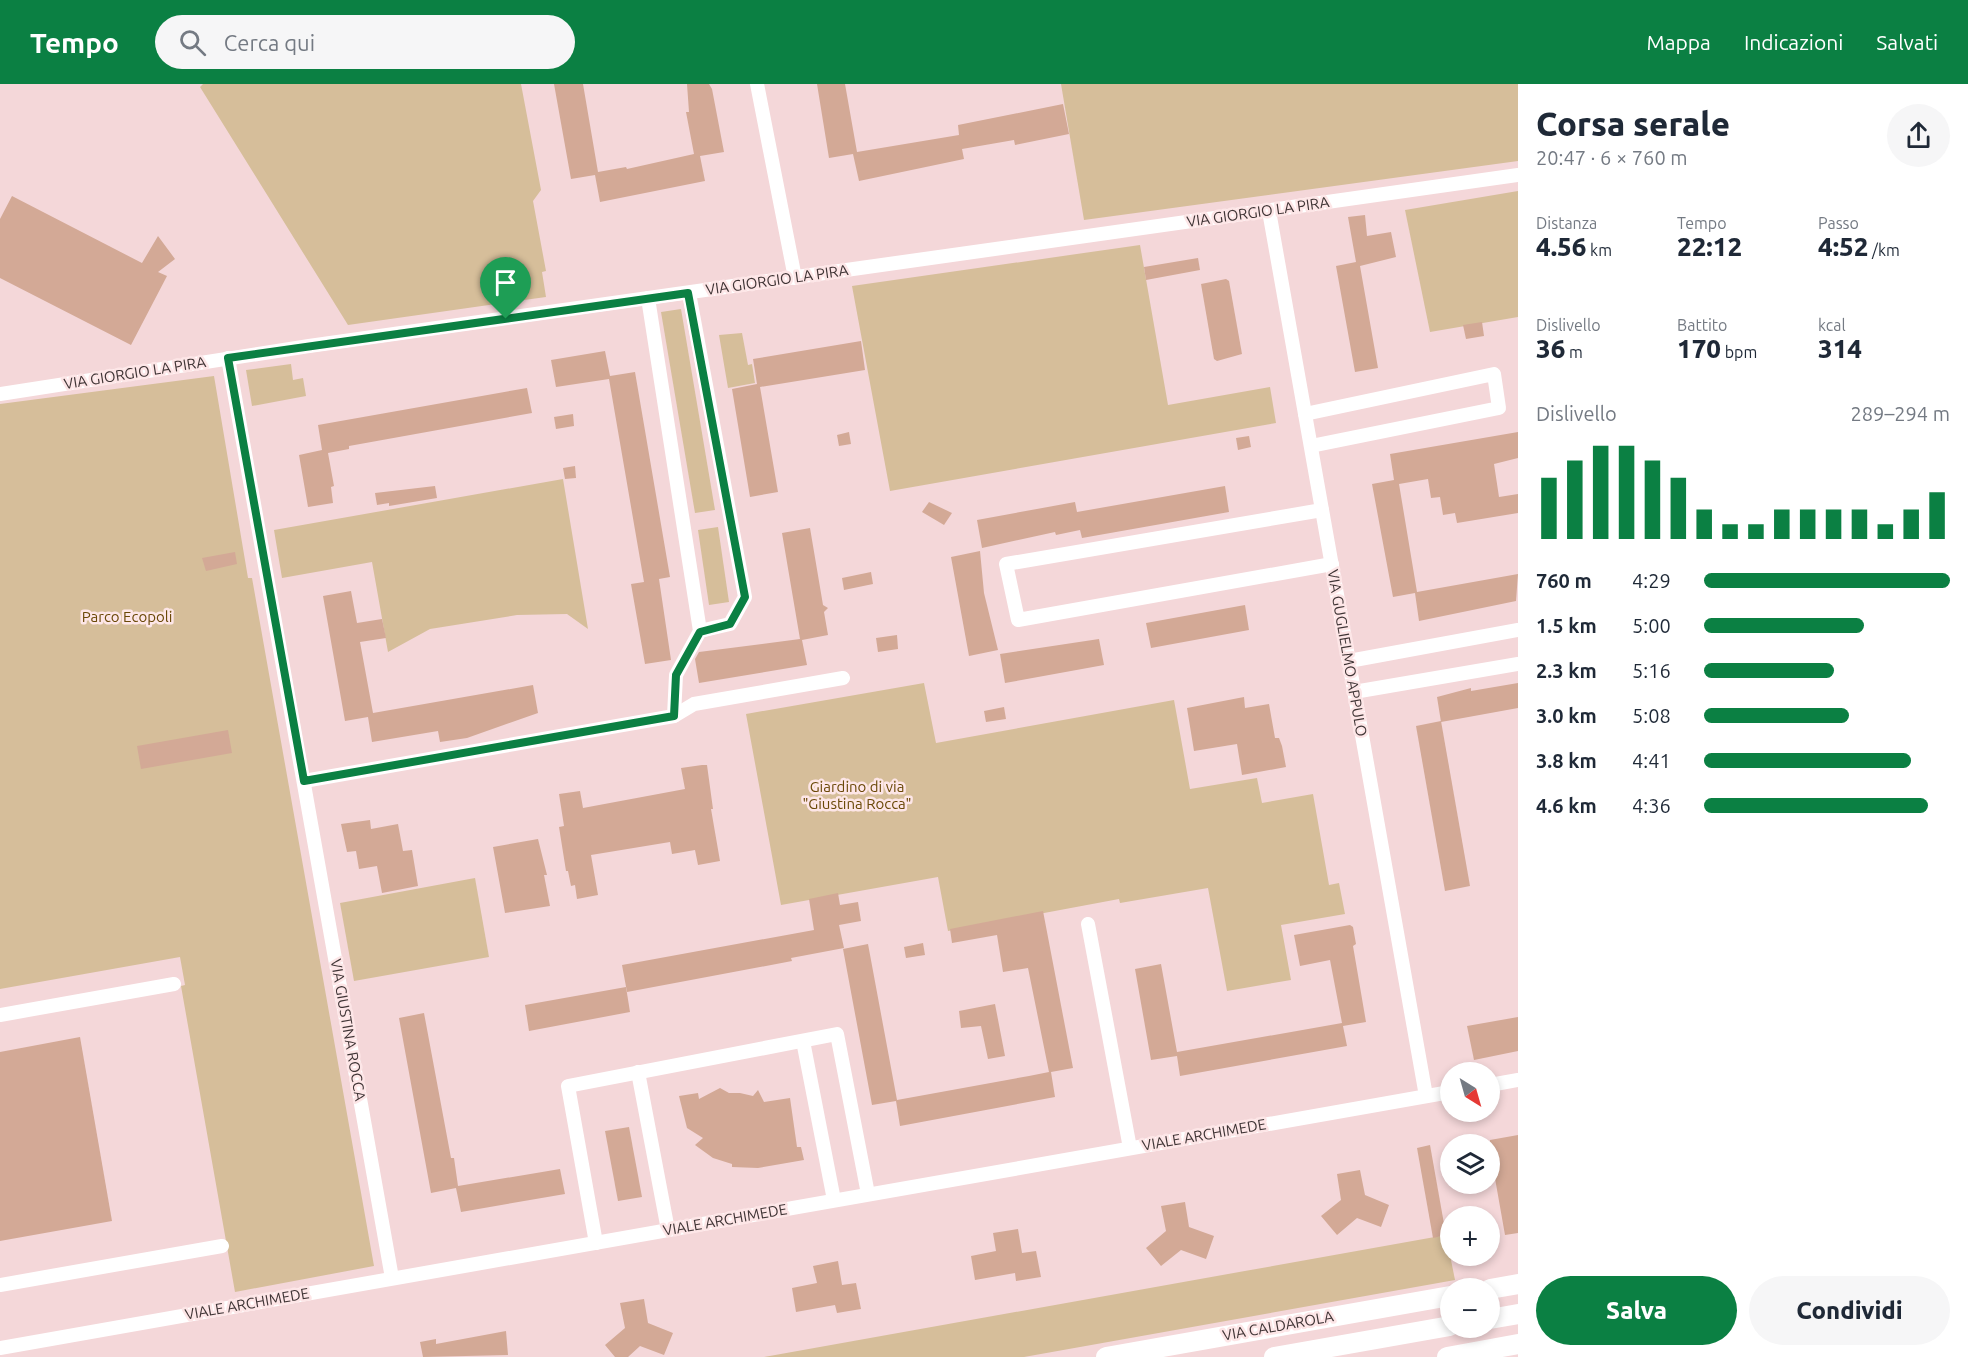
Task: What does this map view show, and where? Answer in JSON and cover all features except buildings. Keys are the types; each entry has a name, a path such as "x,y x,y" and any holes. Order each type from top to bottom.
{"street":[{"path":"757,84 795,278"},
{"name":"VIA GIORGIO LA PIRA","path":"0,394 228,358 1518,175"},
{"name":"VIA GUGLIELMO APPULO","path":"1269,211 1426,1096"},
{"path":"688,293 745,597 730,624 700,632"},
{"path":"648,298 700,632 676,675 674,716"},
{"name":"VIA GIUSTINA ROCCA","path":"228,358 392,1278"},
{"path":"1305,414 1494,374 1499,408 1311,446"},
{"path":"1322,510 1006,564 1018,620 1332,564"},
{"path":"1349,661 1518,630"},
{"path":"1354,692 1518,664"},
{"path":"304,781 674,716 694,704 843,678"},
{"path":"1089,924 1130,1148"},
{"path":"0,1015 174,984"},
{"path":"596,1243 568,1086 837,1034 868,1194"},
{"path":"803,1041 834,1200"},
{"path":"638,1072 668,1230"},
{"path":"1500,1083 1518,1080"},
{"name":"VIALE ARCHIMEDE","path":"0,1348 1440,1094"},
{"path":"0,1285 222,1246"},
{"path":"1500,1287 1518,1284"},
{"name":"VIA CALDAROLA","path":"1106,1357 1440,1298"},
{"path":"1500,1317 1518,1314"},
{"name":"VIA CALDAROLA","path":"1274,1357 1440,1328"},
{"path":"1447,1357 1518,1344"}],"green space":[{"path":"203,84 521,84 541,190 533,201 546,271 542,272 546,297 348,325 200,87"},
{"path":"1061,84 1518,84 1518,161 1084,220"},
{"path":"1518,191 1518,317 1430,332 1405,210"},
{"path":"1140,245 1168,405 1270,387 1276,423 890,491 852,286"},
{"path":"681,309 715,510 695,513 661,312"},
{"path":"742,333 748,365 752,364 755,383 728,388 719,335"},
{"path":"291,364 293,380 303,378 306,396 252,406 246,370"},
{"name":"Parco Ecopoli","path":"214,376 248,578 252,578 374,1266 235,1292 181,986 185,985 180,957 0,989 0,404"},
{"path":"563,479 588,629 567,614 517,615 430,629 388,652 372,562 282,578 274,530"},
{"path":"718,527 729,602 709,605 698,530"},
{"name":"Giardino di via \"Giustina Rocca\"","path":"924,683 936,743 1174,700 1190,789 1257,778 1262,803 1313,794 1329,885 1339,883 1345,914 1281,925 1291,980 1227,991 1208,888 1120,903 1119,899 948,931 938,877 781,905 746,714"},
{"path":"475,878 489,957 354,981 340,903"},
{"path":"1440,1236 1440,1266 1452,1266 1455,1278 1440,1278 1440,1283 1024,1357 764,1357"}],"route":[{"path":"688,293 745,597 730,624 700,632 676,675 674,716 304,781 228,358 506,319 688,293"}]}
